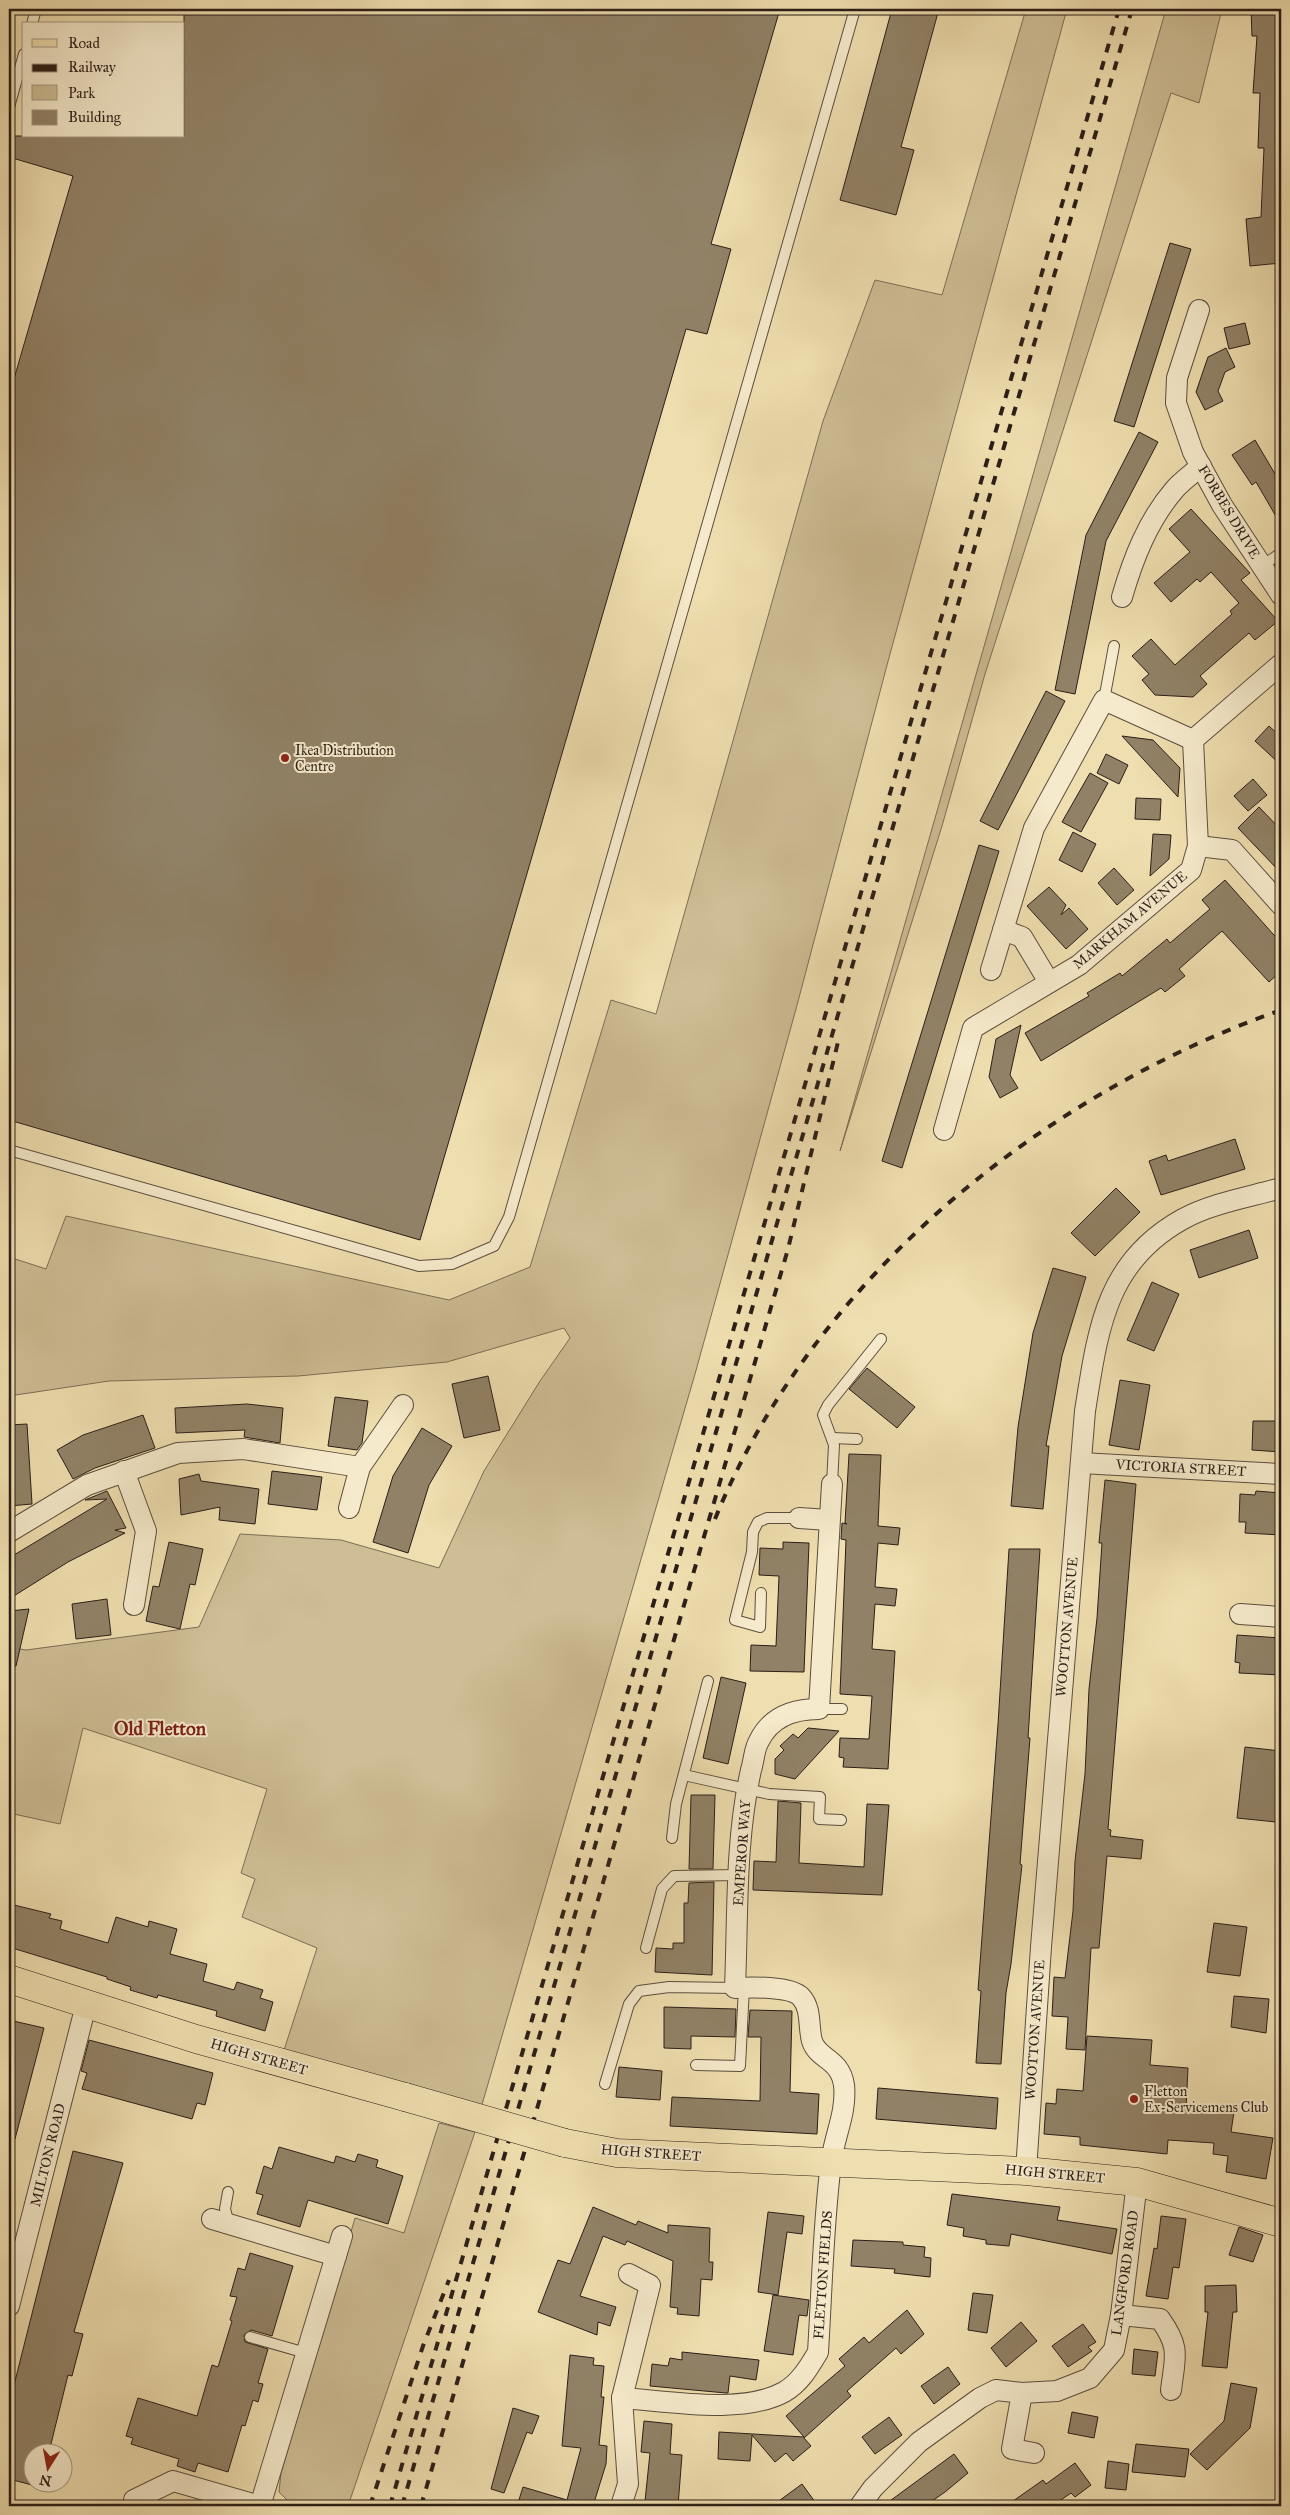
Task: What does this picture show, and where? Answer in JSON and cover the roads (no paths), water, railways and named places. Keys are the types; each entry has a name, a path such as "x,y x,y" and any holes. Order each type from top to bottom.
{"main road":[{"name":"HIGH STREET","path":"9,1979 86,2005 237,2051 565,2143 617,2153 1026,2170 1137,2182 1281,2223"}],"street":[{"name":"FORBES DRIVE","path":"1199,310 1177,378 1176,403 1193,452 1222,505 1281,595"},
{"path":"1122,597 1133,561 1155,517 1175,489 1201,466"},
{"path":"991,970 1034,828 1104,700 1193,740 1281,664"},
{"name":"MARKHAM AVENUE","path":"944,1130 973,1028 1079,965 1191,870 1198,846 1193,740"},
{"path":"1198,846 1232,850 1281,905"},
{"path":"1003,930 1022,937 1049,982"},
{"name":"WOOTTON AVENUE","path":"1026,2170 1042,1937 1085,1411 1094,1354 1105,1312 1119,1277 1144,1246 1184,1219 1218,1206 1281,1188"},
{"path":"349,1508 360,1467 403,1405"},
{"path":"9,1532 86,1486 178,1453 243,1449 360,1467"},
{"name":"VICTORIA STREET","path":"1081,1463 1281,1474"},
{"path":"124,1471 146,1531 134,1605"},
{"path":"819,1709 832,1484"},
{"path":"799,1518 829,1520"},
{"path":"1240,1614 1281,1617"},
{"name":"EMPEROR WAY","path":"739,1988 741,1826 758,1741 769,1727 784,1715 800,1709 819,1709"},
{"path":"739,1988 790,1990 801,1997 808,2009 812,2042 820,2053 832,2061 840,2071 844,2086 842,2121 831,2161"},
{"name":"MILTON ROAD","path":"9,2306 86,2005"},
{"name":"FLETTON FIELDS","path":"622,2398 734,2405 759,2402 785,2392 806,2374 818,2352 831,2161"},
{"name":"LANGFORD ROAD","path":"860,2506 873,2488 919,2442 980,2398 996,2390 1022,2393 1056,2391 1090,2378 1114,2350 1121,2315 1137,2182"},
{"path":"220,2222 336,2256"},
{"path":"133,2506 134,2500 173,2481 260,2506 342,2236"},
{"path":"621,2506 628,2484 622,2398 650,2284 629,2274"},
{"path":"1121,2315 1160,2319 1172,2336 1176,2351 1171,2390"},
{"path":"1022,2393 1012,2449 1034,2453"}],"lane":[{"path":"33,22 36,9"},
{"path":"9,1150 419,1266 452,1264 494,1246 509,1217 855,9"},
{"path":"9,107 22,61"},
{"path":"1262,566 1281,553"},
{"path":"1104,700 1114,646"},
{"path":"832,1484 834,1455 832,1438 826,1427 823,1415 828,1405 881,1340"},
{"path":"832,1438 857,1439"},
{"path":"761,1593 760,1626 735,1620 752,1552 753,1532 758,1522 767,1518 799,1518"},
{"path":"672,1838 676,1804 708,1680"},
{"path":"819,1709 842,1709"},
{"path":"684,1775 769,1794 820,1797 819,1819 841,1820"},
{"path":"646,1948 662,1889 674,1876 739,1876"},
{"path":"605,2084 629,2004 639,1991 669,1987 739,1988 740,2066 696,2065"},
{"path":"220,2222 228,2192"},
{"path":"250,2337 306,2353"}],"railway":[{"path":"390,2506 1119,9"},
{"path":"402,2506 1132,9"},
{"path":"715,1519 757,1432 811,1350 874,1275 945,1206 1022,1145 1105,1091 1192,1046 1281,1010"},
{"path":"421,2506 788,1249 838,1042"},
{"path":"370,2506 423,2346 449,2280"}],"place":[{"name":"Ikea Distribution Centre","path":"285,758"},
{"name":"Fletton Ex-Servicemens Club","path":"1134,2099"}],"district":[{"name":"Old Fletton","path":"160,1728"}]}
